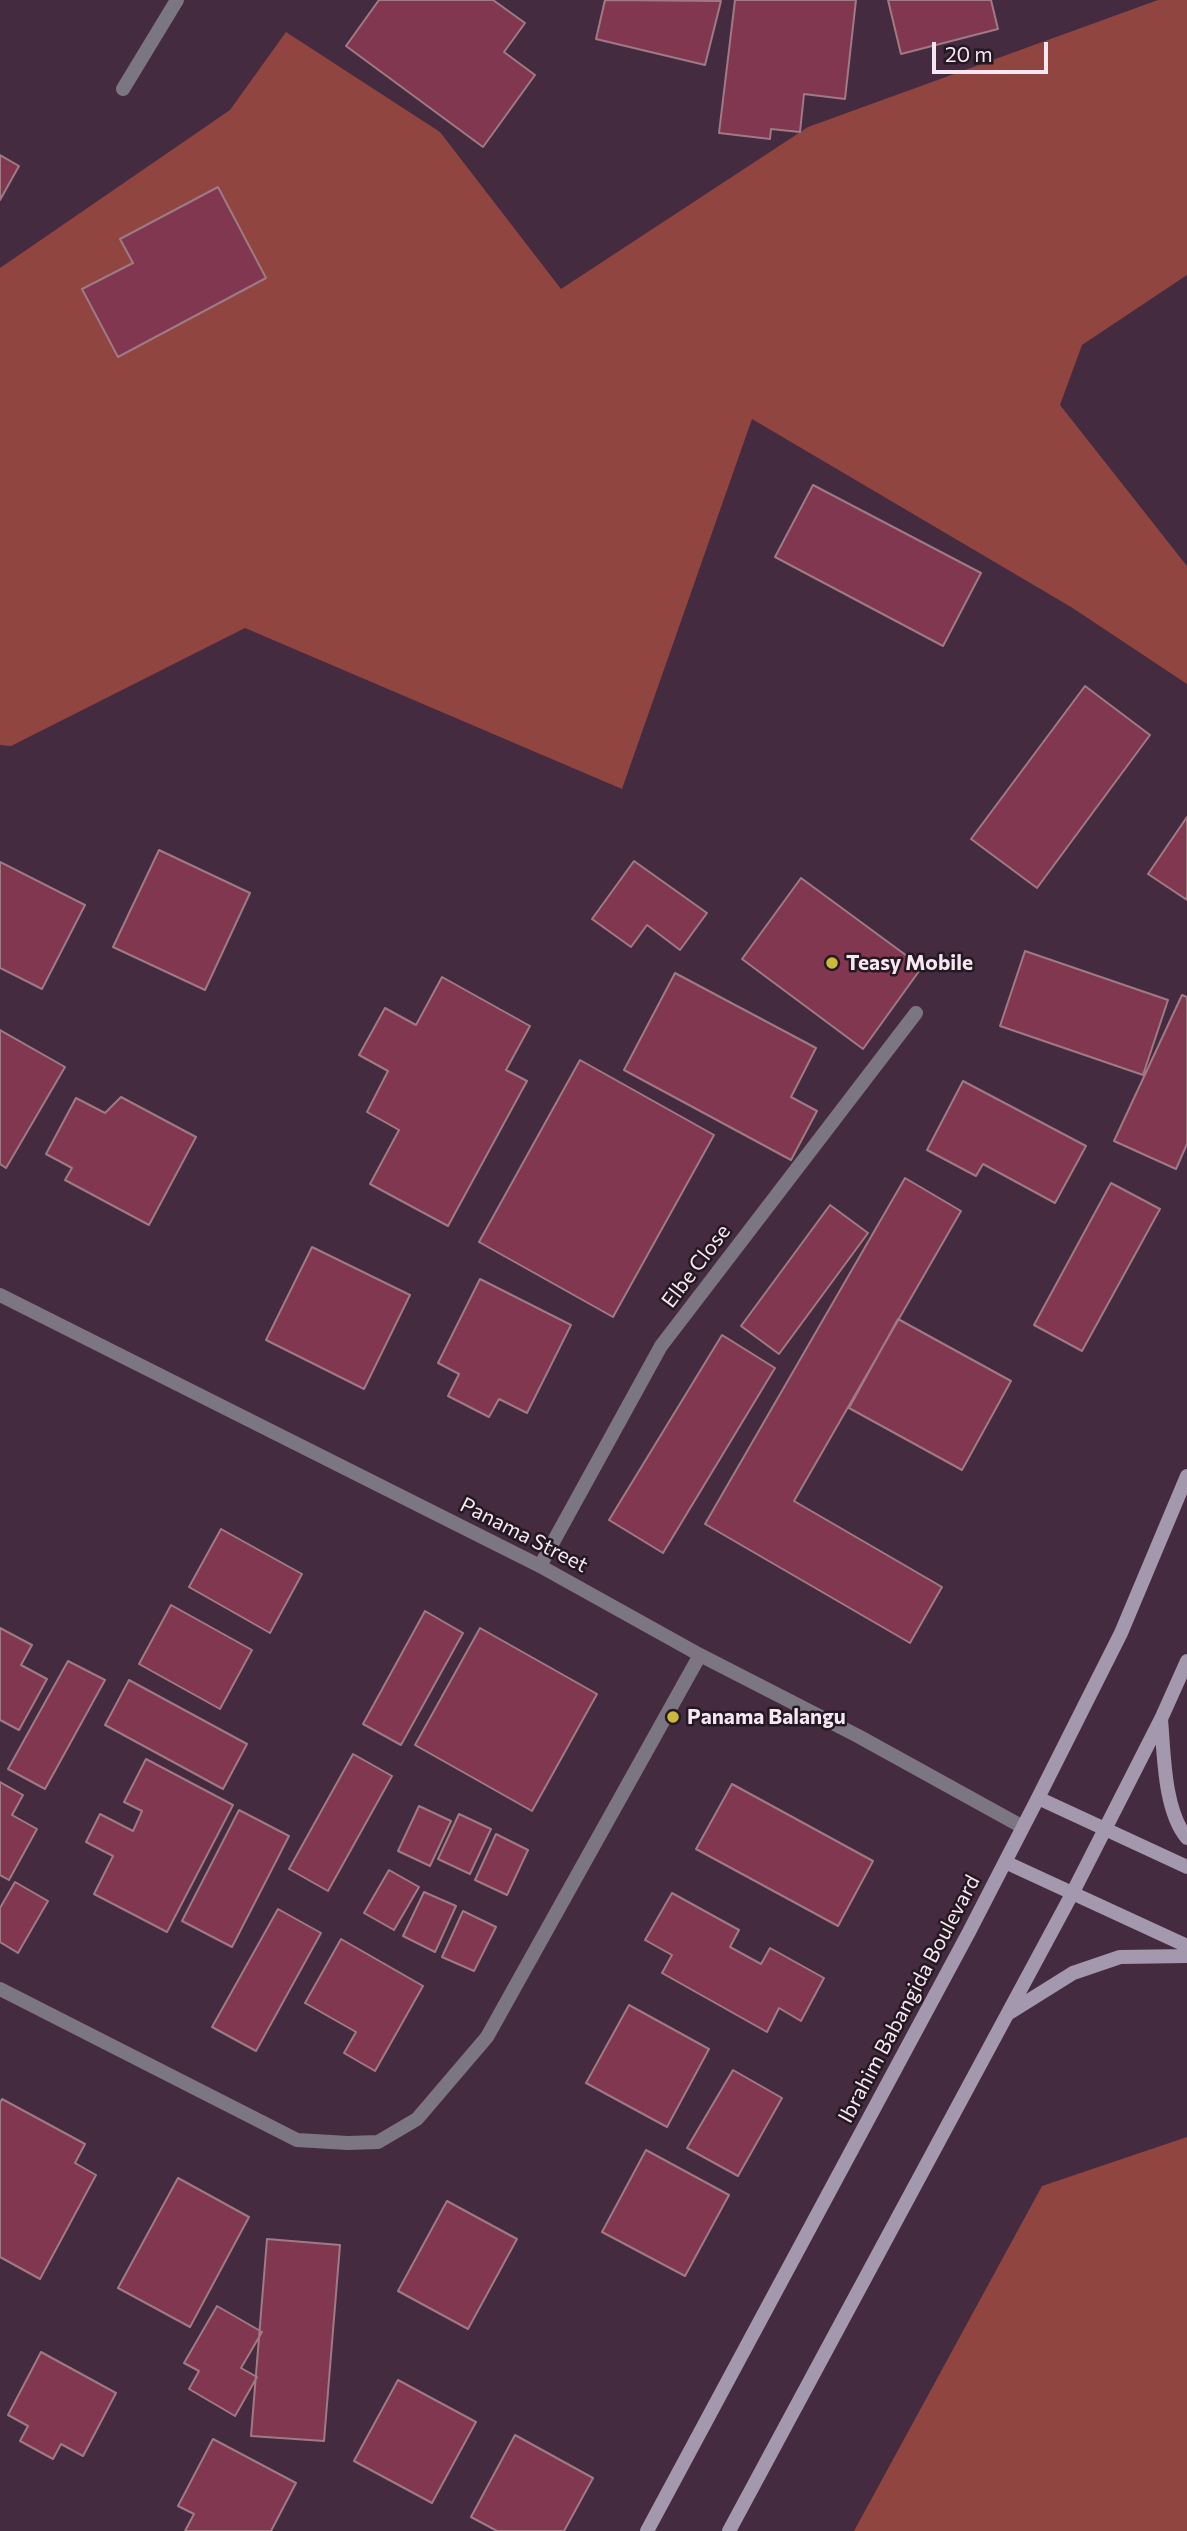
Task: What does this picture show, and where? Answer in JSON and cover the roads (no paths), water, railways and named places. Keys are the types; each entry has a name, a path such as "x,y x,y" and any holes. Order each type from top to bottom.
{"street":[{"path":"123,89 177,0"},
{"name":"Elbe Close","path":"540,1566 661,1346 916,1013"},
{"name":"Panama Street","path":"0,1295 540,1566 700,1655 858,1736 1021,1826"},
{"name":"Ibrahim Babangida Boulevard","path":"647,2531 1038,1798 1121,1633 1187,1476"},
{"path":"0,1989 297,2140 378,2142 417,2119 487,2037 700,1655"},
{"path":"729,2531 1072,1894 1161,1719 1187,1661"},
{"path":"1161,1719 1165,1773 1172,1805 1182,1833 1187,1839"},
{"path":"1038,1798 1187,1867"},
{"path":"1005,1862 1187,1946"},
{"path":"1007,2014 1073,1973 1119,1957 1187,1956"}],"place":[{"name":"Teasy Mobile","path":"832,963"},
{"name":"Panama Balangu","path":"673,1717"}]}
